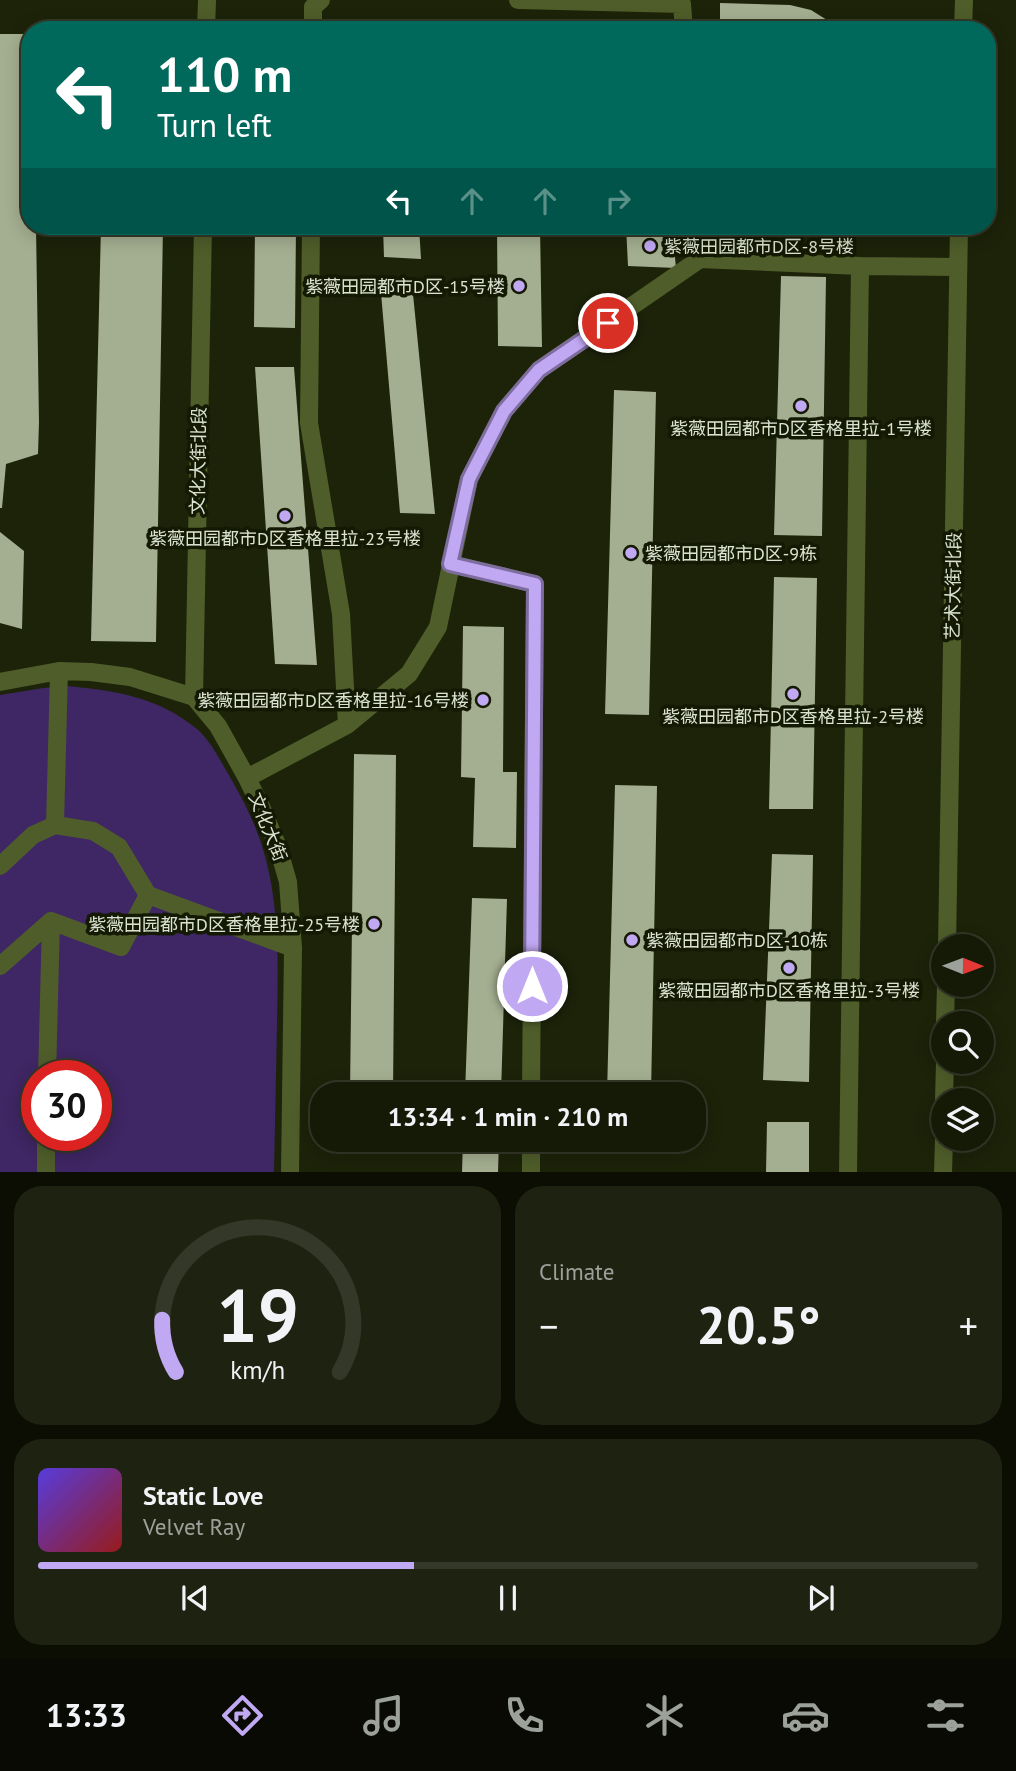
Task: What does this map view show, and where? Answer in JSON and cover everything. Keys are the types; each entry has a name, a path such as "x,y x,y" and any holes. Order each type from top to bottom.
{"street":[{"path":"206,21 207,0"},
{"path":"313,21 313,7 321,0"},
{"path":"517,0 682,4 683,21"},
{"path":"963,21 964,0"},
{"name":"文化大街北段","path":"194,697 203,235"},
{"path":"311,235 309,423 341,614 347,725"},
{"path":"699,235 700,259"},
{"name":"艺术大街北段","path":"947,934 958,235"},
{"path":"247,778 347,725 409,674 438,627 469,479 504,411 539,370 700,259 958,267"},
{"path":"848,1172 860,266"},
{"path":"450,564 535,584 531,1082"},
{"path":"0,682 59,671 91,672 130,677 194,697"},
{"path":"55,825 59,671"},
{"name":"文化大街","path":"194,697 218,726 247,778 278,847 288,882 293,948 290,1172"},
{"path":"0,866 33,835 55,825 93,831 119,847 148,895 293,948"},
{"path":"51,921 121,947 148,895"},
{"path":"0,966 51,921"},
{"path":"47,1060 51,921"},
{"path":"46,1151 46,1172"},
{"path":"943,1172 944,1151"},
{"path":"531,1152 531,1172"}],"shaded area":[{"path":"68,686 136,697 167,709 202,734 230,777 260,838 271,880 277,942 274,1172 0,1172 0,695"}],"building":[{"path":"720,3 790,5 811,10 828,21 720,21"},
{"path":"0,34 21,34 21,235 36,235 38,454 6,464 0,508"},
{"path":"101,235 163,235 156,642 91,641"},
{"path":"255,235 296,235 295,328 254,327"},
{"path":"383,235 420,235 421,259 384,257"},
{"name":"紫薇田园都市D区-15号楼","path":"497,235 540,235 542,347 498,346"},
{"name":"紫薇田园都市D区-8号楼","path":"626,235 673,235 676,268 628,266"},
{"name":"紫薇田园都市D区香格里拉-1号楼","path":"781,276 826,277 822,536 774,535"},
{"path":"381,293 413,294 435,514 400,513"},
{"name":"紫薇田园都市D区香格里拉-23号楼","path":"255,367 294,367 317,665 275,664"},
{"name":"紫薇田园都市D区-9栋","path":"614,390 656,392 649,715 605,714"},
{"path":"0,532 24,551 22,629 0,623"},
{"name":"紫薇田园都市D区香格里拉-2号楼","path":"774,577 817,578 813,809 769,809"},
{"name":"紫薇田园都市D区香格里拉-16号楼","path":"463,626 504,627 503,772 517,772 516,848 473,847 475,778 461,777"},
{"name":"紫薇田园都市D区香格里拉-25号楼","path":"354,754 396,755 393,1082 350,1082"},
{"name":"紫薇田园都市D区-10栋","path":"615,785 657,786 651,1082 607,1082"},
{"name":"紫薇田园都市D区香格里拉-3号楼","path":"772,854 813,855 809,1082 763,1080"},
{"path":"472,898 507,899 501,1082 465,1082"},
{"path":"767,1122 809,1122 809,1172 766,1172"},
{"path":"463,1152 499,1152 498,1172 462,1172"}],"place":[{"name":"紫薇田园都市D区-8号楼","path":"650,246"},
{"name":"紫薇田园都市D区-15号楼","path":"519,286"},
{"name":"紫薇田园都市D区香格里拉-1号楼","path":"801,406"},
{"name":"紫薇田园都市D区香格里拉-23号楼","path":"285,516"},
{"name":"紫薇田园都市D区-9栋","path":"631,553"},
{"name":"紫薇田园都市D区香格里拉-2号楼","path":"793,694"},
{"name":"紫薇田园都市D区香格里拉-16号楼","path":"483,700"},
{"name":"紫薇田园都市D区香格里拉-25号楼","path":"374,924"},
{"name":"紫薇田园都市D区-10栋","path":"632,940"},
{"name":"紫薇田园都市D区香格里拉-3号楼","path":"789,968"}],"route":[{"path":"532,986 535,584 450,564 469,479 504,411 539,370 608,323"}]}
